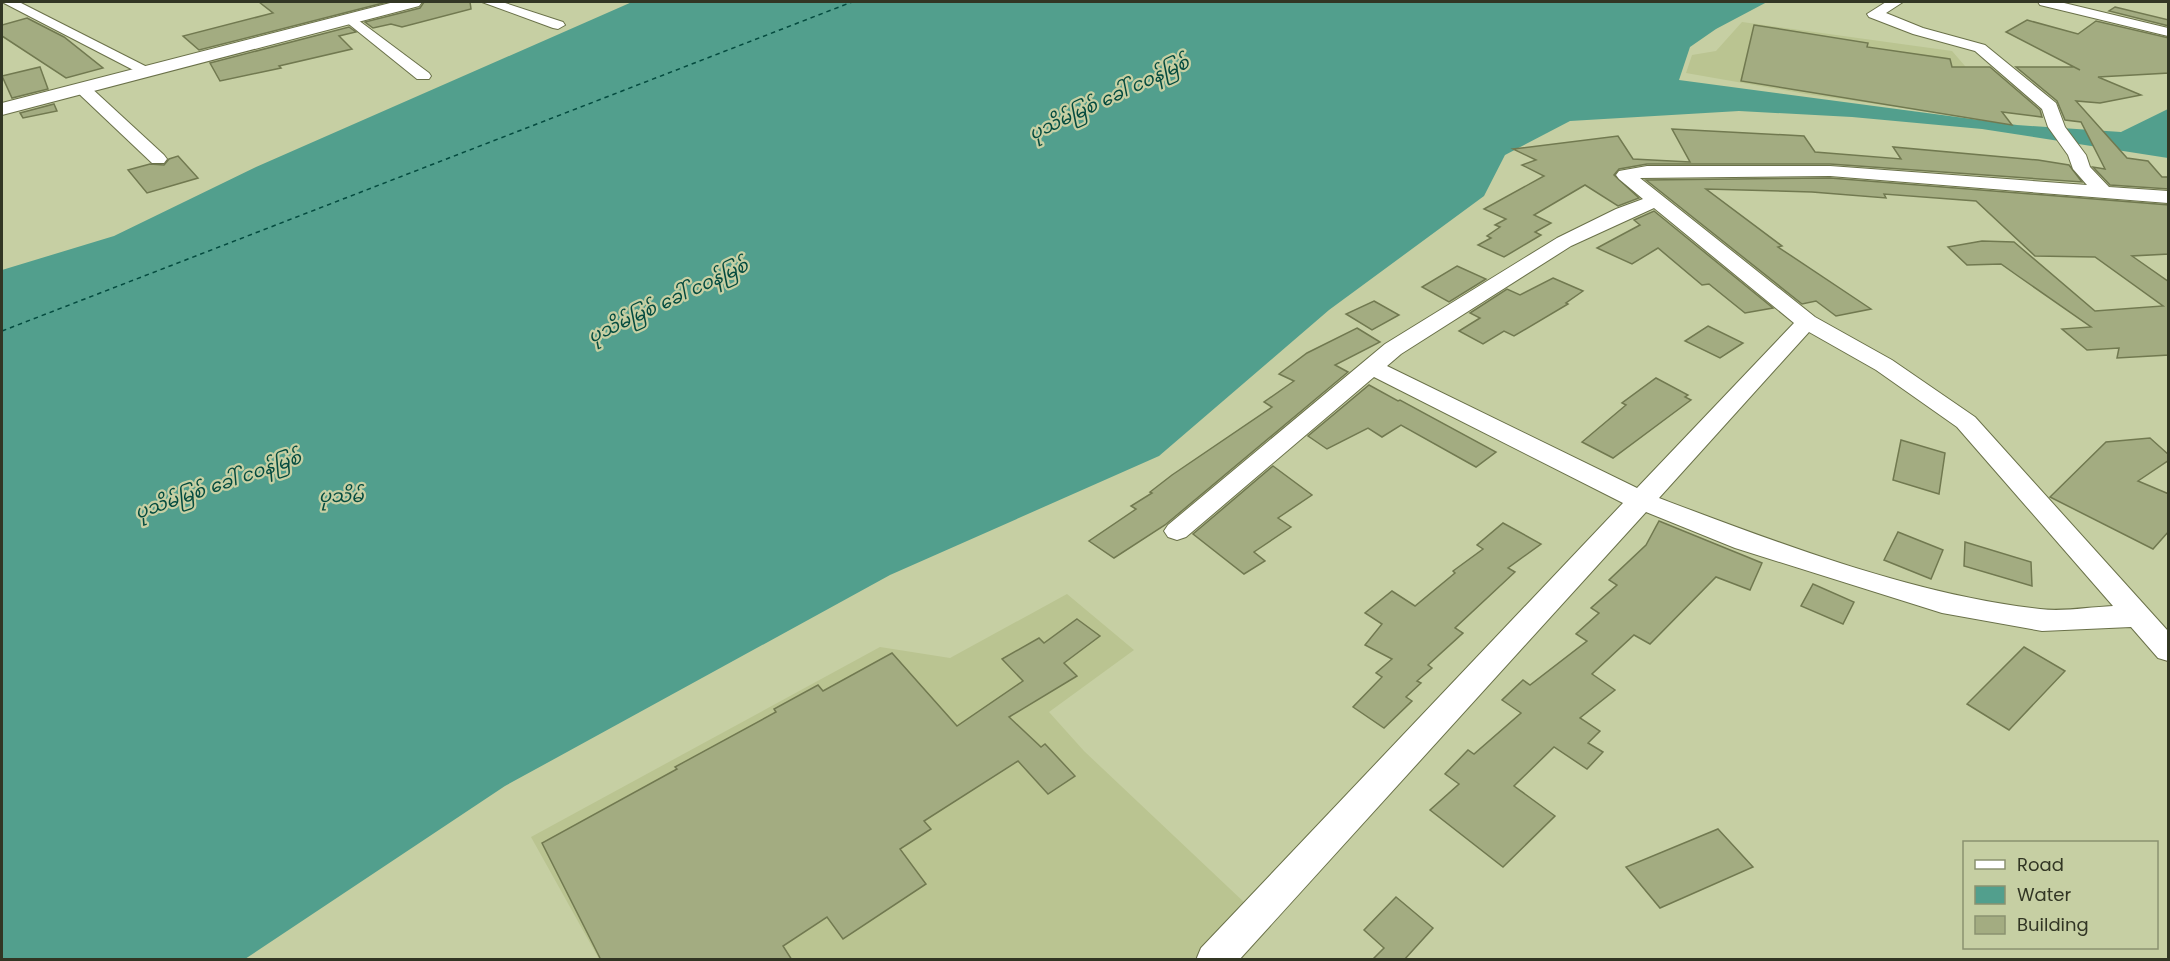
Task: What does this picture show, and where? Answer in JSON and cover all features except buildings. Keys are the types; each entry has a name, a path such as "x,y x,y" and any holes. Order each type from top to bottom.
{"street":[{"path":"9,2 147,71"},
{"path":"2,109 413,2"},
{"path":"489,2 558,25"},
{"path":"1896,2 1874,14 1918,31 1980,48 2050,107 2057,127 2073,150 2082,169 2104,192"},
{"path":"2045,2 2169,32"},
{"path":"350,18 423,76"},
{"path":"82,88 158,159"},
{"path":"2169,197 1830,171 1647,171 1625,175 1807,322 1884,365 1966,422 2169,650"},
{"path":"1177,531 1393,349 1564,242 1623,213 1656,201"},
{"path":"1214,960 1807,322"},
{"path":"1372,368 1641,501 1745,541 1942,603 2042,620 2138,616"}],"shaded area":[{"path":"1742,22 1952,51 1984,88 1966,117 1806,94 1686,73 1692,55 1716,51"},
{"path":"1067,594 1134,650 1049,712 1084,751 1246,904 1194,959 599,959 531,837 880,647 950,658"}],"water":[{"name":"ပုသိမ်","path":"632,2 1767,2 1716,29 1690,47 1679,80 2017,125 2121,132 2168,109 2168,158 1982,129 1852,117 1739,111 1570,121 1505,155 1484,196 1329,310 1159,456 890,575 505,786 245,959 2,960 2,270 114,236 256,167"}],"ferry route":[{"path":"2,331 852,2"}],"water label":[{"name":"ပုသိမ်မြစ် ခေါ် ငဝန်မြစ်","path":"1109,98"},
{"name":"ပုသိမ်မြစ် ခေါ် ငဝန်မြစ်","path":"668,301"},
{"name":"ပုသိမ်မြစ် ခေါ် ငဝန်မြစ်","path":"218,485"}]}
